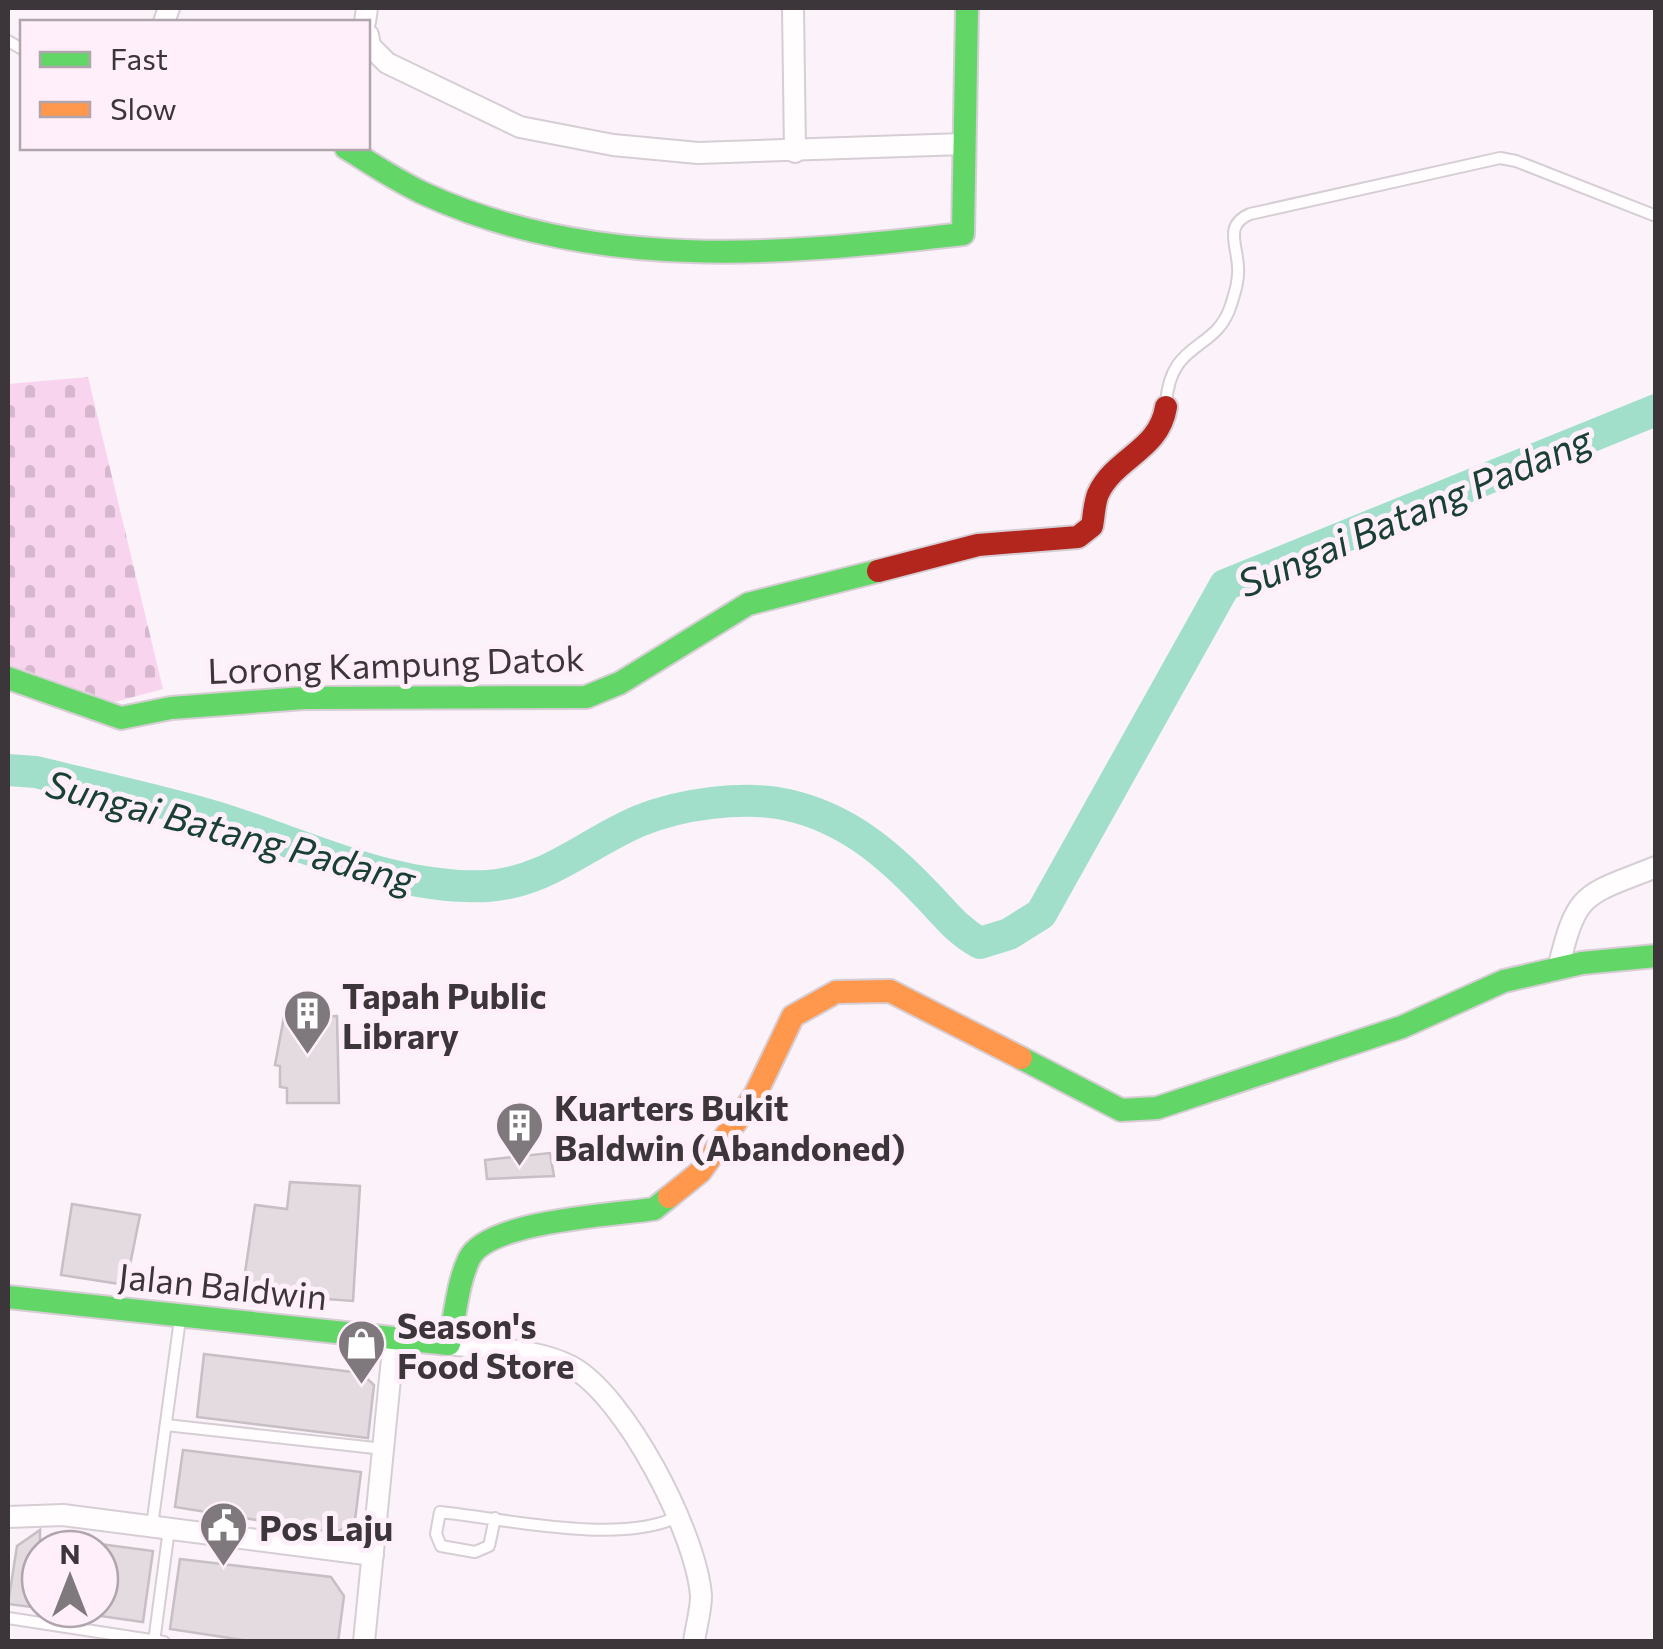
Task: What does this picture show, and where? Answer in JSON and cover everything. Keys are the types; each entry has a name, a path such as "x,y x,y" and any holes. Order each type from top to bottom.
{"street":[{"path":"792,8 795,152"},
{"path":"349,150 428,195 516,228 622,251 731,257 963,234 967,8"},
{"path":"370,46 388,63 520,128 613,144 698,153 964,144"},
{"name":"Lorong Kampung Datok","path":"8,678 122,718 171,708 304,698 586,697 620,683 748,604 978,545 1078,537 1092,526 1098,494 1113,474 1154,441 1166,425 1166,407"},
{"path":"1558,968 1571,914 1580,901 1591,892 1656,867"},
{"path":"694,1642 701,1597 676,1517 623,1417 596,1383 569,1365 536,1355 450,1344 469,1258 484,1241 520,1230 654,1209 700,1172 754,1095 794,1016 836,992 890,992 1122,1110 1156,1108 1402,1028 1504,981 1558,968 1656,956"},
{"name":"Jalan Baldwin","path":"8,1297 450,1344"},
{"path":"8,1316 21,1306 42,1300"},
{"path":"364,1642 395,1338"},
{"path":"8,1516 63,1515 374,1555"}],"lane":[{"path":"1166,407 1170,370 1230,310 1238,270 1232,231 1240,218 1250,214 1500,158 1656,216"},
{"path":"8,1618 157,1641 166,1425 180,1315"},
{"path":"166,1425 384,1449"},
{"path":"495,1518 488,1546 475,1552 441,1546 436,1534 440,1512 630,1532 653,1529 676,1517"}],"green space":[{"path":"88,377 163,689 115,702 8,664 8,384"}],"building":[{"name":"Tapah Public Library","path":"337,1016 339,1103 287,1103 287,1088 280,1087 280,1066 275,1065 284,1017"},
{"name":"Kuarters Bukit Baldwin (Abandoned)","path":"550,1153 554,1176 487,1179 485,1160"},
{"path":"290,1182 360,1186 353,1301 242,1293 255,1205 287,1209"},
{"path":"72,1204 140,1215 126,1285 61,1275"},
{"path":"204,1354 361,1373 374,1385 368,1438 197,1417"},
{"path":"183,1450 361,1472 355,1520 336,1533 175,1507"},
{"path":"20,1544 20,1606 8,1604"},
{"path":"120,1547 153,1551 143,1622 120,1619"},
{"path":"180,1559 331,1577 344,1596 338,1642 256,1642 170,1629"}],"waterway":[{"name":"Sungai Batang Padang","path":"8,770 36,772 174,805 385,874 453,886 488,886 529,877 639,821 673,810 732,801 788,805 828,818 863,838 980,943 1009,934 1041,914 1225,585 1656,410"}],"traffic: fast":[{"path":"349,150 425,194 490,219 556,236 623,246 758,251 963,234 967,8"},
{"path":"8,678 121,718 171,708 304,698 586,697 620,683 748,604 878,571"},
{"path":"1021,1058 1121,1110 1157,1108 1402,1027 1504,981 1582,963 1656,956"},
{"path":"8,1297 449,1344 465,1269 480,1246 499,1236 552,1222 654,1209 669,1197"}],"traffic: slow":[{"path":"669,1197 700,1172 755,1095 793,1016 836,992 890,991 1021,1058"}],"traffic: jam":[{"path":"878,571 978,545 1078,537 1092,526 1097,498 1106,481 1155,434 1166,407"}],"place":[{"name":"Tapah Public Library","path":"307,1056"},
{"name":"Kuarters Bukit Baldwin (Abandoned)","path":"519,1168"},
{"name":"Season's Food Store","path":"362,1386"},
{"name":"Pos Laju","path":"224,1568"}]}
